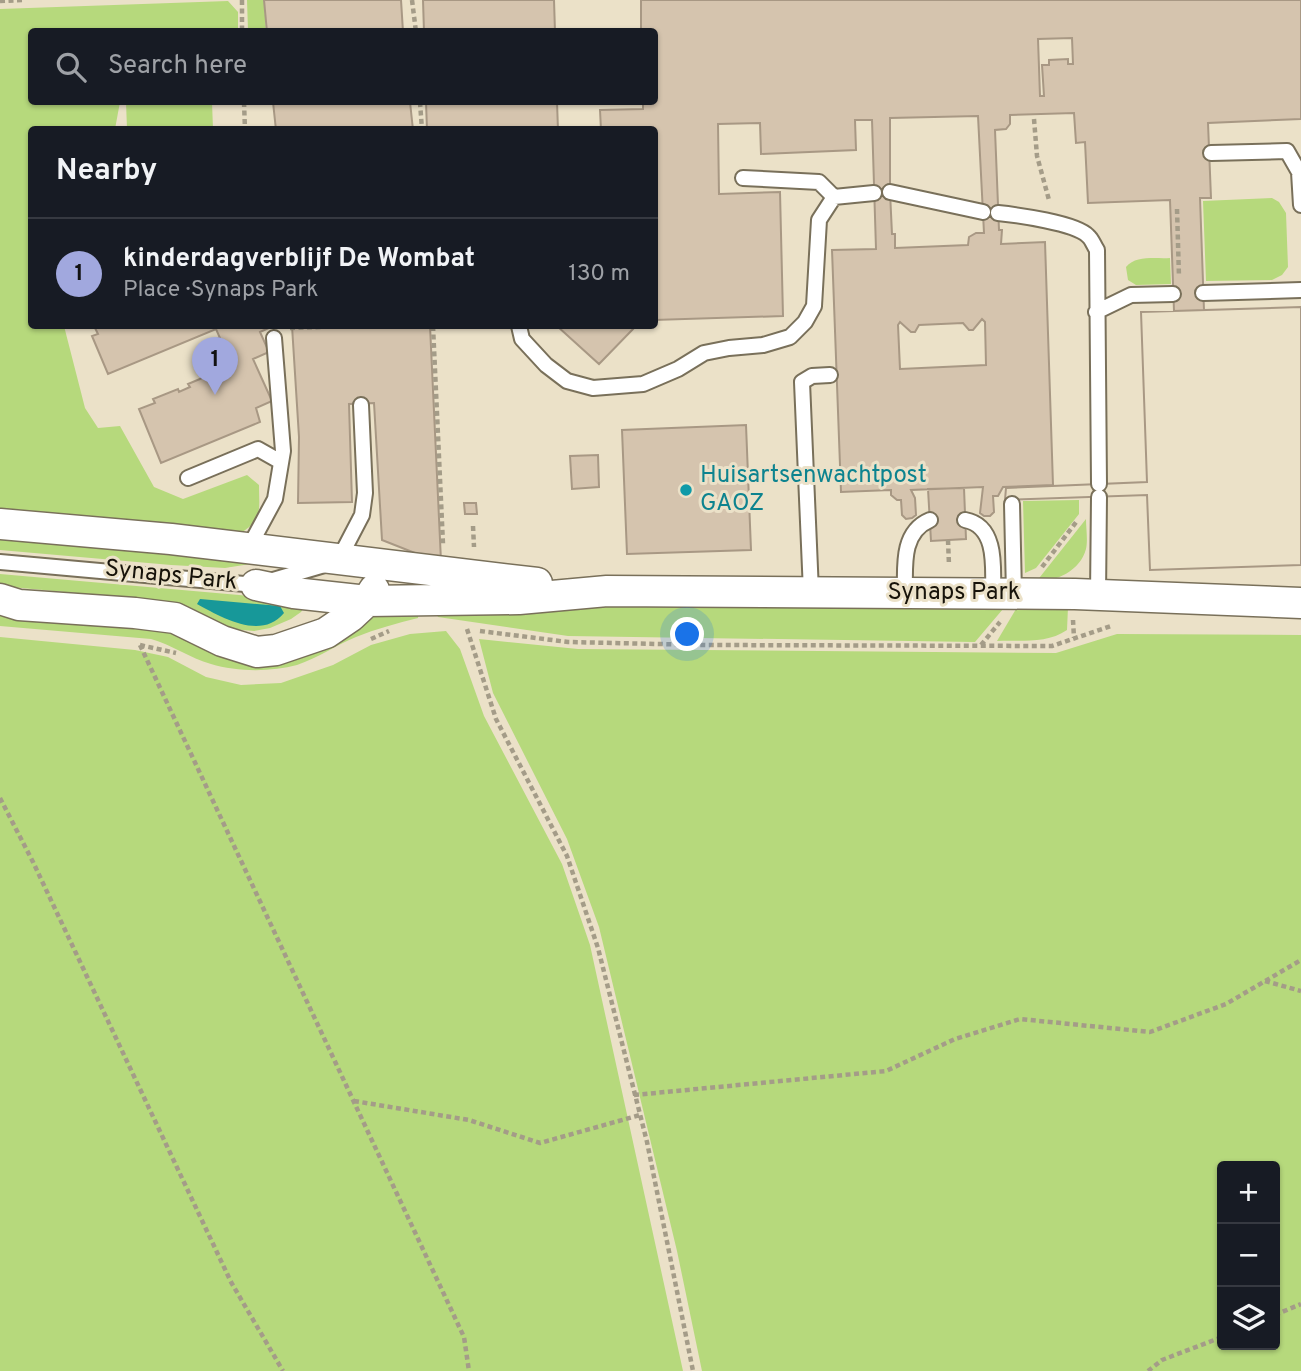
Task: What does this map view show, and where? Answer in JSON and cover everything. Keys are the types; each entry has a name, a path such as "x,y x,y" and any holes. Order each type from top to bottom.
{"street":[{"name":"Synaps Park","path":"0,524 171,539 607,591"},
{"path":"241,646 289,631 315,611 327,596 338,561"},
{"name":"Synaps Park","path":"0,599 19,605 176,618 222,641 257,652 276,650 326,633 367,601 388,565"},
{"path":"256,585 367,601"},
{"name":"Synaps Park","path":"367,601 519,599 607,591 1098,595 1301,603"}],"lane":[{"path":"1211,153 1287,151 1299,172 1301,205"},
{"path":"743,178 819,181 834,197"},
{"path":"890,192 1060,224 1088,234 1097,250 1098,595"},
{"path":"834,197 874,193"},
{"path":"520,329 523,339 546,365 567,381 593,388 643,384 704,354 729,348 763,345 790,337 805,322 814,306 819,220 834,197"},
{"path":"1096,312 1131,295 1176,288"},
{"path":"1203,293 1301,290"},
{"path":"259,550 275,499 284,451 274,338"},
{"path":"811,592 802,382 812,376 830,375"},
{"path":"338,561 362,514 365,494 360,405"},
{"path":"188,478 258,449 281,462"},
{"path":"1012,504 1012,595"},
{"path":"905,593 906,552 913,533 930,520"},
{"path":"965,520 981,528 1012,595"},
{"name":"Synaps Park","path":"0,562 256,585 338,561"}],"path":[{"path":"0,1 24,0"},
{"path":"242,0 242,28"},
{"path":"412,0 416,28"},
{"path":"244,105 245,126"},
{"path":"420,105 422,126"},
{"path":"1034,119 1037,156 1045,191 1060,224"},
{"path":"1176,288 1177,209"},
{"path":"433,329 443,555"},
{"path":"981,646 1012,595 1083,513"},
{"path":"948,540 949,577"},
{"path":"456,628 568,642 1052,646"},
{"path":"467,629 476,664 496,719 567,856 598,948 647,1142 693,1371"},
{"path":"360,644 393,631"},
{"path":"127,644 182,656"},
{"path":"140,645 464,1337 469,1371"},
{"path":"0,797 231,1282 283,1371"},
{"path":"634,1095 886,1071 956,1039 1020,1019 1150,1032 1226,1004 1301,960"},
{"path":"1265,981 1301,991"},
{"path":"354,1101 469,1120 540,1143 640,1115"},
{"path":"1280,1313 1301,1304"},
{"path":"1148,1371 1162,1360 1217,1339"}],"green space":[{"path":"247,0 264,0 266,28 248,28"},
{"path":"228,1 238,12 238,28 28,28 28,105 119,105 116,126 28,126 28,329 65,329 85,408 98,428 120,426 154,487 183,499 247,475 259,485 257,518 242,532 0,511 0,9"},
{"path":"126,105 212,105 213,126 127,126"},
{"path":"1272,198 1279,202 1286,213 1288,267 1282,275 1272,280 1206,281 1203,201"},
{"path":"1146,258 1170,258 1171,284 1136,285 1128,280 1126,267 1130,263"},
{"path":"1079,500 1079,514 1036,568 1025,573 1023,501"},
{"path":"1086,519 1086,549 1079,563 1059,577 1036,582"},
{"path":"0,536 250,559 250,564 225,568 171,565 0,550"},
{"path":"0,574 308,602 301,612 291,619 270,628 254,631 231,629 178,606 141,599 0,586"},
{"path":"562,605 1003,609 975,642 568,636 438,617 434,607"},
{"path":"1068,607 1067,630 1059,634 1034,640 997,641 1016,609"},
{"path":"419,608 418,618 356,637 297,665 265,670 232,669 211,664 151,639 0,626 0,609 169,630 210,650 364,616"},
{"path":"446,631 460,649 484,716 562,864 590,945 683,1371 0,1371 0,637 135,650 168,657 206,677 241,685 281,683 333,665 371,645 410,634"},
{"path":"1117,634 1301,635 1301,1371 702,1371 677,1251 599,927 567,839 493,693 479,639 578,649 1056,653"}],"water":[{"path":"200,599 280,606 284,613 275,621 264,625 241,624 197,604"}],"building":[{"path":"264,0 401,0 403,28 267,28"},
{"path":"423,0 554,0 555,28 424,28"},
{"path":"641,0 1301,0 1301,119 1208,123 1211,198 1200,198 1204,310 1301,307 1301,565 1150,570 1147,495 1005,500 1006,488 1147,482 1141,312 1174,311 1170,200 1088,203 1085,142 1076,143 1074,113 1010,115 1010,124 1006,129 995,130 1001,244 1045,242 1053,485 1003,487 998,496 993,496 994,512 990,516 980,513 983,487 911,490 915,498 916,515 906,519 902,515 901,500 891,495 891,490 841,492 832,250 876,249 872,120 855,120 856,150 761,154 760,123 718,124 719,194 780,192 783,316 658,320 658,126 601,126 600,110 643,109 643,105 658,105 658,28 641,28","holes":["1072,38 1073,64 1068,64 1068,59 1049,60 1049,65 1042,65 1044,96 1040,96 1038,39","978,116 984,233 969,237 968,245 895,248 890,192 890,118","982,319 985,322 986,365 900,369 900,322 911,332 915,332 919,325 963,323 969,330 973,330"]},
{"path":"273,105 410,105 413,126 276,126"},
{"path":"426,105 557,105 558,126 427,126"},
{"path":"1301,307 1301,565 1150,570 1147,495 1005,500 1006,488 1147,482 1141,312"},
{"path":"96,329 216,329 108,374 92,336 98,334"},
{"path":"216,329 266,329 260,332 269,352 253,359 272,401 256,408 260,422 161,463 139,409 155,403 153,399 178,389 179,392 190,387 188,384 214,373 216,377 229,372 216,339 220,338"},
{"path":"292,329 430,329 441,561 382,540 374,403 349,404 352,502 298,503 299,437"},
{"path":"560,329 633,329 599,364"},
{"name":"Huisartsenwachtpost GAOZ","path":"746,425 751,550 627,554 622,430"},
{"path":"598,455 599,487 572,489 570,456"},
{"path":"964,488 966,539 931,541 928,489"},
{"path":"464,503 476,503 477,514 465,514"}],"place":[{"name":"kinderdagverblijf De Wombat","path":"215,395"},
{"name":"Huisartsenwachtpost GAOZ","path":"686,490"}]}
